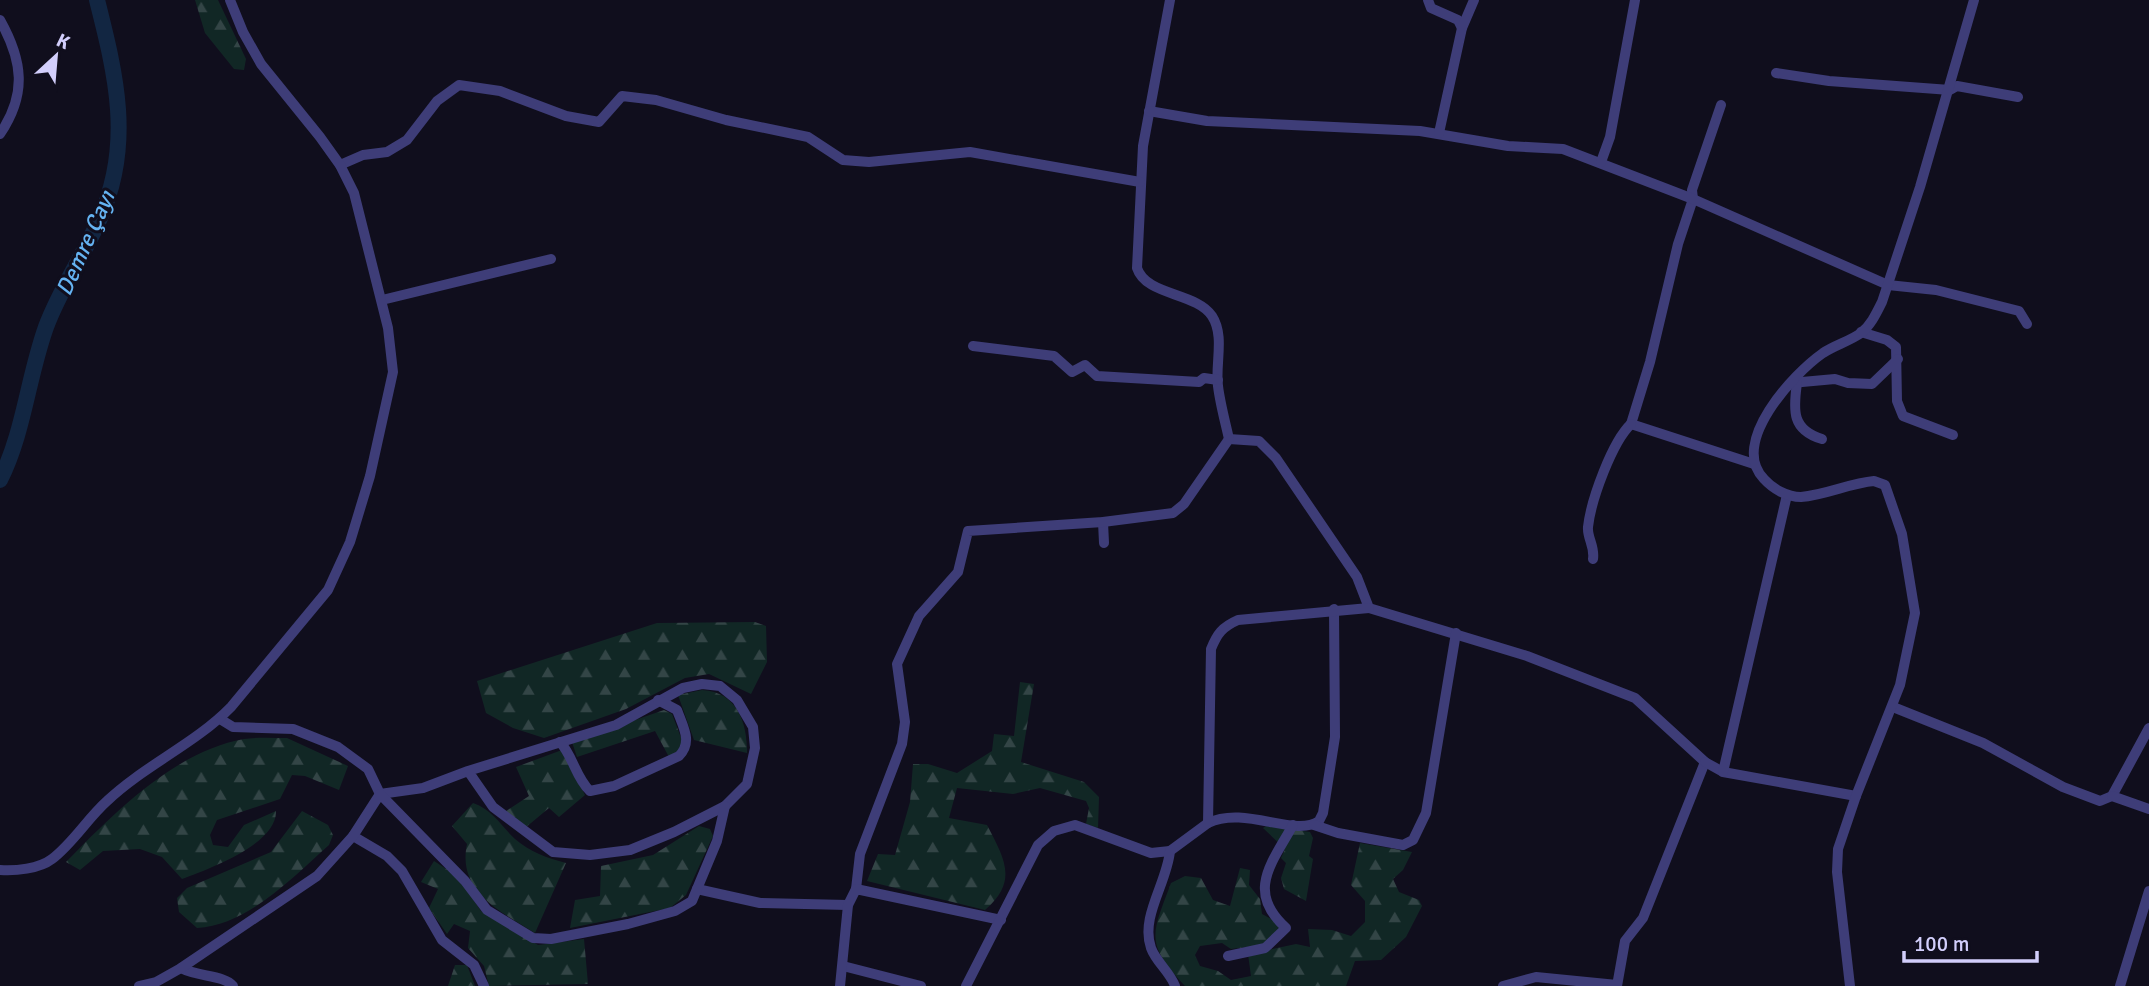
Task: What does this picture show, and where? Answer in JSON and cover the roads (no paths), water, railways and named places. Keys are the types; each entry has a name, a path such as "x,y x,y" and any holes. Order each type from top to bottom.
{"street":[{"path":"0,870 15,871 50,861 106,801 219,719 328,590 351,542 383,427 393,372 382,300 365,226 341,165 261,64 243,32 230,0"},
{"path":"840,986 848,905 856,889 860,854 902,744 905,722 897,664 919,616 958,572 968,531 1103,522 1173,513 1184,504 1229,439 1218,380 1216,324 1210,313 1139,275 1140,182 1149,111 1170,0"},
{"path":"1439,134 1462,28 1474,0"},
{"path":"1601,162 1610,137 1635,0"},
{"path":"1754,464 1755,440 1764,418 1824,353 1861,332 1873,320 1888,285 1950,90 1974,0"},
{"path":"1427,1 1431,8 1458,20 1462,28"},
{"path":"0,20 15,46 20,75 18,99 0,134"},
{"path":"1776,73 1950,90 1957,86 2018,97"},
{"path":"341,165 363,155 387,152 407,140 437,101 459,85 500,91 566,116 599,122 622,96 656,100 726,120 808,137 843,160 869,162 970,152 1140,182"},
{"path":"1593,559 1595,548 1588,525 1609,462 1619,439 1631,424 1650,362 1678,244 1693,200 1692,190 1721,105"},
{"path":"1149,111 1221,122 1439,134 1508,146 1563,149 1693,200 1888,285 1902,289 1936,290 2019,311 2026,324"},
{"path":"382,300 551,259"},
{"path":"1861,332 1887,340 1896,347 1899,411 1916,422 1953,435"},
{"path":"973,346 1054,356 1072,372 1085,366 1097,376 1199,382 1204,378 1218,380"},
{"path":"1794,383 1835,379 1848,383 1871,384 1882,377 1898,359"},
{"path":"1794,383 1796,416 1800,427 1808,435 1822,439"},
{"path":"1631,424 1754,464 1772,487 1787,495 1801,497 1874,481 1885,485 1890,493 1902,534 1915,613 1893,707 1844,828 1838,860 1850,986"},
{"path":"1229,439 1259,441 1276,458 1357,577 1369,608"},
{"path":"1723,772 1787,495"},
{"path":"1103,522 1104,542"},
{"path":"1208,823 1210,660 1217,635 1225,626 1238,620 1334,609 1369,608 1527,656 1634,698 1705,762 1723,772 1856,796"},
{"path":"1314,825 1324,813 1335,737 1334,609"},
{"path":"966,986 1001,919 1006,902 1038,845 1054,831 1075,825 1151,853 1170,851 1208,823 1230,816 1245,816 1293,825 1314,825 1338,833 1403,845 1413,841 1426,813 1456,634"},
{"path":"139,986 156,982 181,968 317,876 352,836 380,794 423,788 468,771 616,725 683,688 702,684 720,686 737,700 753,727 755,748 747,784 725,806 674,832 630,850 590,855 553,852 493,807 468,771"},
{"path":"560,741 569,752 583,785 590,791 614,786 679,756 685,749 687,740 677,710 658,701"},
{"path":"1893,707 1983,743 2092,800 2100,801 2112,796 2149,728"},
{"path":"219,719 233,727 293,729 338,747 368,769 380,794 465,881 487,910 533,938 551,939 628,924 676,911 692,901 717,841 725,806"},
{"path":"1503,986 1536,976 1617,986 1625,942 1643,918 1705,762"},
{"path":"2112,796 2149,809"},
{"path":"1228,956 1265,948 1286,928 1270,912 1264,900 1264,883 1293,825"},
{"path":"352,836 387,856 402,871 442,940 474,965 484,986"},
{"path":"1170,851 1169,865 1147,929 1152,952 1175,986"},
{"path":"697,889 760,903 848,905"},
{"path":"856,889 1001,919"},
{"path":"2120,986 2149,891"},
{"path":"843,966 921,986"},
{"path":"181,968 197,976 223,978 233,986"}],"waterway":[{"name":"Demre Çayı","path":"0,480 15,443 46,327 100,218 116,163 119,136 115,82 97,0"}]}
